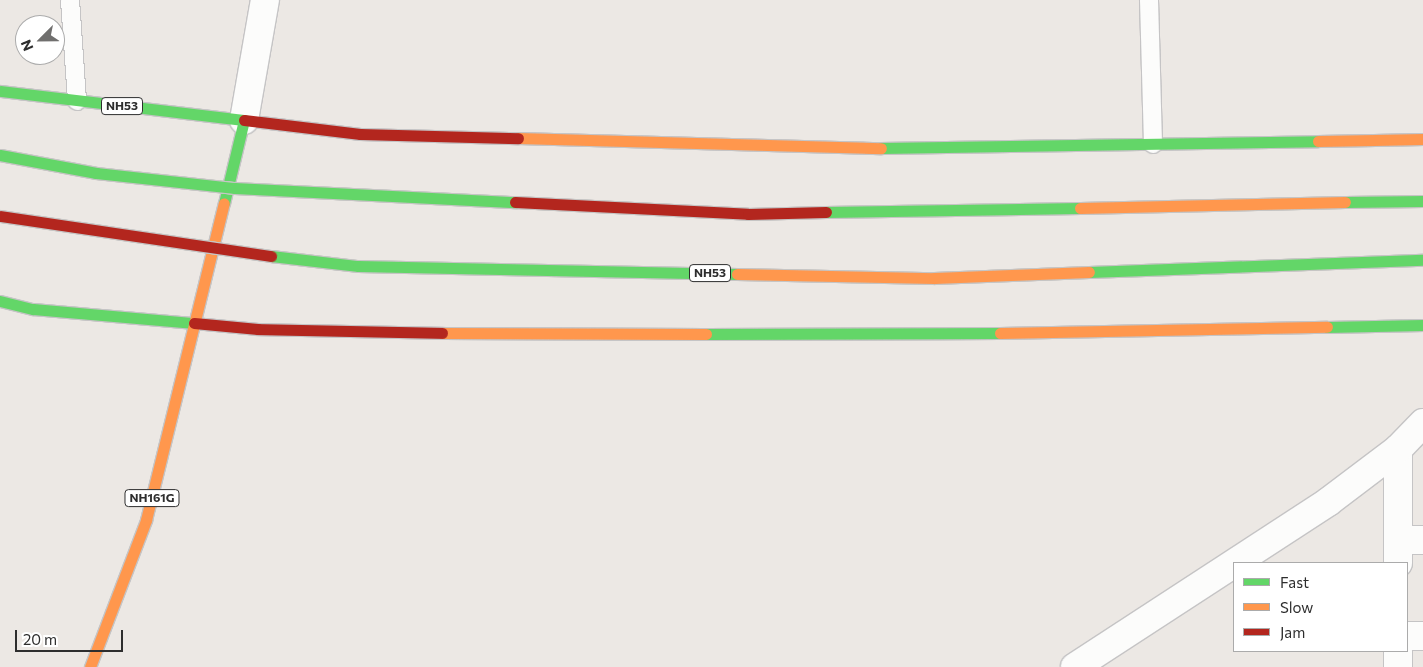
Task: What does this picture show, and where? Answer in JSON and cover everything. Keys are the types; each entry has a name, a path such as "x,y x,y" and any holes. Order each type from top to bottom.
{"main road":[{"name":"NH53","path":"0,92 360,134 822,147 1423,139"},
{"name":"NH161G","path":"90,667 146,520 244,120"},
{"path":"0,155 96,173 235,188 748,214 1423,201"},
{"name":"NH53","path":"0,216 166,243 358,266 934,278 1423,260"},
{"path":"0,301 33,310 258,329 502,334 1050,333 1423,324"}],"street":[{"path":"244,120 265,0"},
{"path":"1236,562 1328,502 1398,449 1423,424"},
{"path":"1398,449 1406,548"},
{"path":"1075,667 1233,564"},
{"path":"1408,636 1423,636"},
{"path":"1398,652 1398,667"}],"lane":[{"path":"70,0 77,101"},
{"path":"1149,0 1153,144"}],"traffic: fast":[{"path":"0,91 244,120 224,203"},
{"path":"881,148 1318,141"},
{"path":"0,155 96,173 235,188 515,202"},
{"path":"1345,202 1423,201"},
{"path":"826,212 1080,208"},
{"path":"271,256 358,266 737,274"},
{"path":"1089,272 1423,260"},
{"path":"0,301 33,309 194,323"},
{"path":"1327,327 1423,325"},
{"path":"706,334 1000,333"}],"traffic: slow":[{"path":"518,138 881,148"},
{"path":"1318,141 1423,139"},
{"path":"1080,208 1345,202"},
{"path":"90,667 146,520 224,203"},
{"path":"737,274 934,278 1089,272"},
{"path":"1000,333 1327,327"},
{"path":"442,333 706,334"}],"traffic: jam":[{"path":"244,120 360,134 518,138"},
{"path":"515,202 748,214 826,212"},
{"path":"0,216 271,256"},
{"path":"194,323 258,329 442,333"}]}
